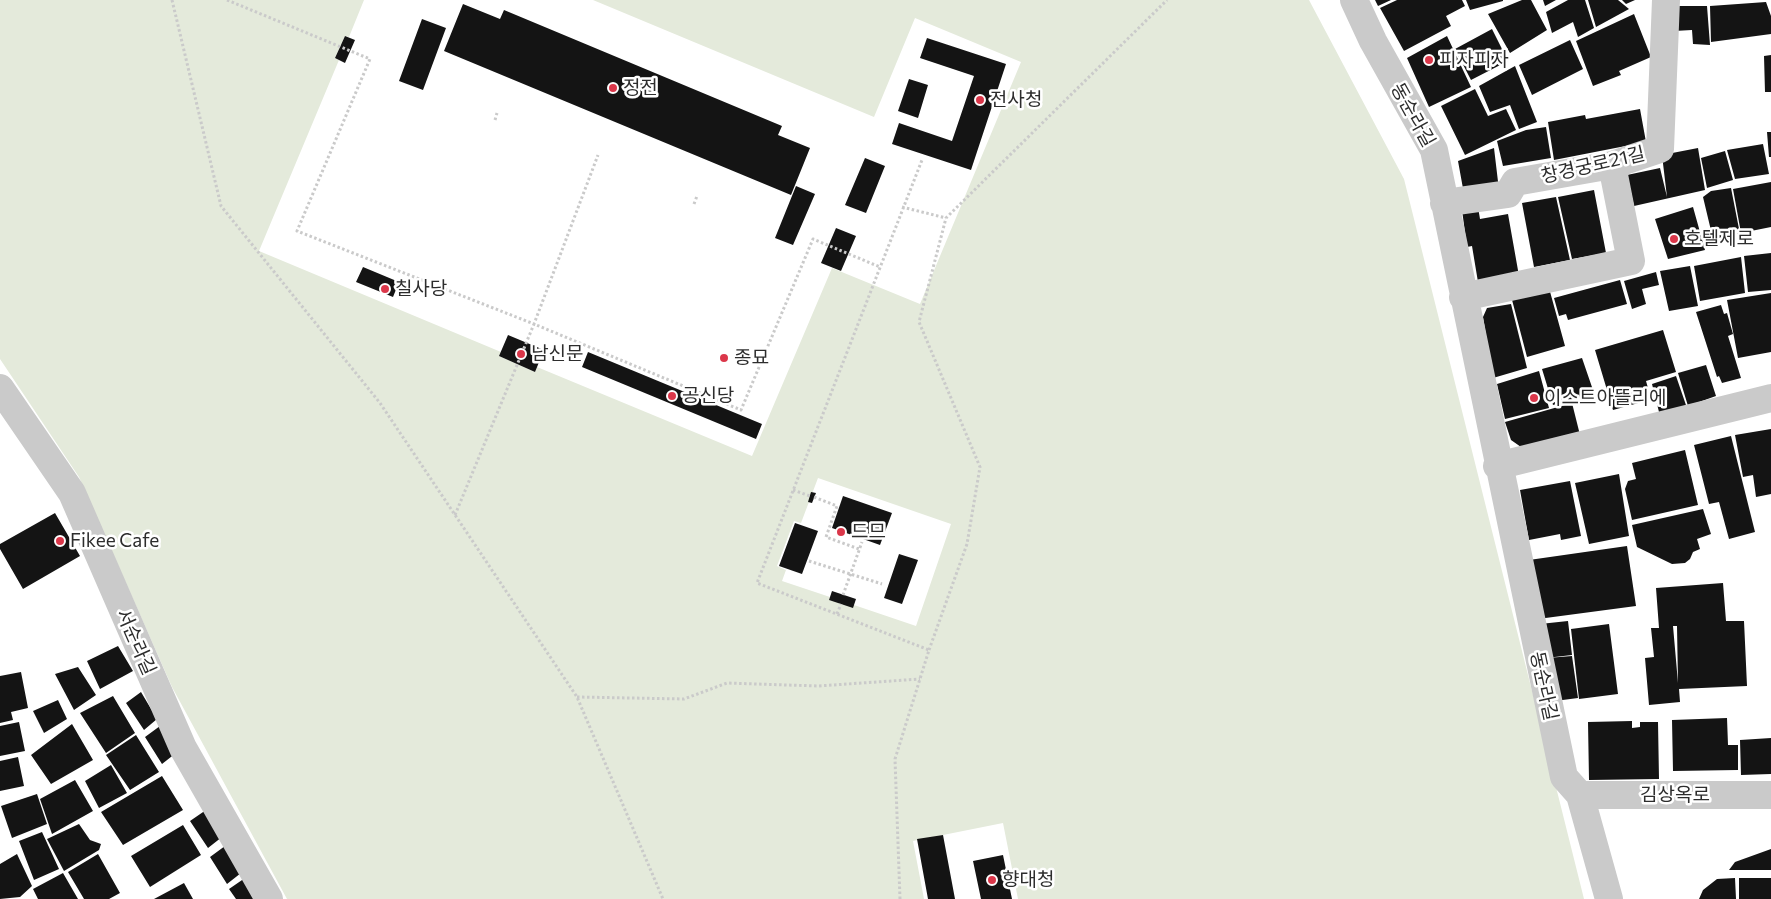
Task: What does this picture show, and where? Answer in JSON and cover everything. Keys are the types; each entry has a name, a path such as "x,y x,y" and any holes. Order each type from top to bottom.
{"street":[{"name":"동순라길","path":"1354,0 1373,42 1434,150 1497,466 1564,777 1580,795 1609,899"},
{"name":"창경궁로21길","path":"1444,203 1508,194 1515,182 1612,164 1660,149 1666,0"},
{"path":"1463,297 1631,261 1612,164"},
{"name":"서순라길","path":"0,388 72,493 183,748 269,899"},
{"path":"1497,466 1771,398"},
{"name":"김상옥로","path":"1580,795 1771,795"}],"path":[{"path":"172,0 221,206 380,404 577,697 663,899"},
{"path":"227,0 370,59 297,231 534,324 741,410 813,239 880,267"},
{"path":"900,899 895,759 929,650 968,544 980,467 919,322 946,218 1167,0"},
{"path":"495,120 498,113"},
{"path":"454,515 534,324 598,154"},
{"path":"922,160 902,207 757,583 929,650"},
{"path":"694,204 697,196"},
{"path":"902,207 946,218"},
{"path":"793,490 837,506 826,537 859,549"},
{"path":"844,595 862,542"},
{"path":"809,561 882,584"},
{"path":"837,614 841,604"},
{"path":"577,697 684,699 727,683 818,686 920,679"}],"green space":[{"path":"0,0 364,0 349,37 345,36 335,58 339,60 259,251 501,352 499,356 535,372 537,367 752,456 832,268 920,304 1021,62 915,18 874,117 593,0 1309,0 1404,179 1584,899 1018,899 1003,823 913,841 924,899 287,899 172,687 79,477 0,359","holes":["818,478 951,524 916,626 854,605 829,600 830,597 782,581 786,570 777,566 794,521 801,523"]}],"building":[{"path":"1375,0 1391,0 1378,6"},
{"path":"1397,0 1462,0 1465,6 1446,16 1451,26 1404,51 1380,8"},
{"path":"1466,0 1503,0 1503,1 1470,10"},
{"path":"1522,0 1531,0 1547,30 1510,53 1488,14"},
{"path":"1543,0 1556,0 1545,6"},
{"path":"1568,0 1585,0 1594,28 1578,37 1573,22 1552,33 1546,12"},
{"path":"1588,0 1618,0 1629,9 1596,27"},
{"path":"1622,0 1635,0 1626,4"},
{"path":"1766,2 1771,16 1771,34 1711,42 1710,6"},
{"name":"정전","path":"463,4 500,19 504,10 782,126 778,135 810,148 791,195 444,51"},
{"path":"1672,6 1707,6 1710,45 1693,44 1692,30 1674,31"},
{"path":"1634,14 1651,57 1619,71 1621,75 1593,86 1576,41"},
{"path":"422,19 446,28 423,90 399,81"},
{"path":"1492,29 1508,61 1471,80 1455,49"},
{"path":"345,36 355,40 345,63 335,58"},
{"path":"1447,36 1471,87 1429,107 1407,58"},
{"name":"전사청","path":"927,38 1006,64 971,170 892,144 899,123 952,141 974,76 920,58"},
{"path":"1570,40 1583,69 1532,95 1519,65"},
{"path":"1771,55 1771,92 1765,92 1764,56"},
{"path":"1515,66 1537,122 1519,129 1510,105 1490,112 1479,86"},
{"path":"909,79 928,85 918,118 898,111"},
{"path":"1475,89 1488,116 1506,109 1516,130 1465,155 1441,106"},
{"path":"1640,109 1646,142 1554,160 1548,122 1585,115 1586,119"},
{"path":"1546,127 1551,158 1503,166 1497,141 1526,130"},
{"path":"1767,132 1771,132 1771,157 1769,157"},
{"path":"1763,144 1769,174 1735,179 1727,150"},
{"path":"1494,148 1499,190 1464,194 1458,161"},
{"path":"1698,148 1705,190 1634,206 1627,175 1660,168 1667,197 1662,155"},
{"path":"1725,151 1733,180 1707,188 1701,158"},
{"path":"865,158 885,166 866,213 845,205"},
{"path":"1771,182 1771,227 1741,233 1733,189"},
{"path":"796,186 815,194 793,245 775,238"},
{"path":"1731,188 1740,234 1713,239 1703,197 1711,191"},
{"path":"1594,190 1606,253 1572,259 1558,197"},
{"path":"1556,197 1570,260 1534,267 1522,203"},
{"path":"1478,207 1480,219 1508,214 1519,276 1478,282 1472,246 1467,247 1462,210"},
{"path":"1693,207 1705,250 1668,259 1655,219"},
{"path":"836,228 856,236 841,271 821,263"},
{"path":"1771,253 1771,290 1748,292 1744,256"},
{"path":"1741,257 1745,293 1700,301 1694,266"},
{"path":"1690,266 1698,306 1669,311 1660,271"},
{"name":"칠사당","path":"363,267 399,282 393,297 356,282"},
{"path":"1656,272 1659,285 1642,289 1646,304 1632,309 1624,281"},
{"path":"1620,280 1627,304 1568,320 1566,314 1559,316 1554,298"},
{"path":"1549,288 1565,346 1527,357 1511,296"},
{"path":"1771,293 1771,352 1738,358 1727,300"},
{"path":"1511,304 1527,368 1493,378 1483,317 1487,308"},
{"path":"1721,305 1724,314 1727,313 1733,334 1728,336 1741,378 1722,383 1719,376 1717,377 1696,312"},
{"path":"1663,330 1676,372 1646,381 1650,395 1642,402 1613,410 1595,350"},
{"name":"남신문","path":"508,335 544,350 535,372 499,356"},
{"name":"공신당","path":"588,352 762,424 756,439 582,367"},
{"path":"1582,358 1594,393 1553,405 1542,369"},
{"path":"1706,365 1716,396 1688,406 1678,373"},
{"path":"1539,371 1549,408 1505,419 1497,384"},
{"path":"1676,376 1687,408 1660,416 1652,384"},
{"path":"1572,403 1580,435 1521,447 1511,440 1505,422"},
{"path":"1771,429 1771,494 1756,497 1753,475 1743,477 1735,435"},
{"path":"1731,436 1755,532 1729,539 1719,502 1709,504 1694,445"},
{"path":"1685,450 1698,505 1632,520 1625,489 1628,481 1636,479 1632,463"},
{"path":"1619,474 1629,536 1589,544 1575,483"},
{"path":"1570,481 1581,536 1561,540 1560,534 1529,540 1520,490"},
{"path":"811,492 816,493 812,503 808,502"},
{"path":"843,496 892,513 880,545 832,528"},
{"path":"1703,509 1711,534 1697,539 1700,549 1693,552 1690,559 1685,563 1672,564 1637,547 1632,525"},
{"path":"55,513 80,556 23,589 0,549 0,544"},
{"path":"795,523 818,531 802,574 779,566"},
{"path":"1627,546 1636,606 1538,619 1529,560"},
{"path":"899,554 918,560 902,604 884,598"},
{"path":"1723,583 1726,621 1744,621 1747,686 1679,689 1680,702 1649,705 1645,658 1654,657 1651,628 1659,628 1656,588","holes":["1673,626 1677,626 1678,683"]},
{"path":"832,591 856,599 853,608 829,600"},
{"path":"1568,621 1572,655 1546,658 1540,624"},
{"path":"1609,624 1618,694 1579,699 1571,629"},
{"path":"118,646 133,671 100,689 87,661"},
{"path":"1572,656 1578,698 1555,701 1547,658"},
{"path":"78,667 96,695 74,710 55,674"},
{"path":"21,672 28,708 11,712 13,720 0,723 0,676"},
{"path":"141,692 157,719 144,730 126,703"},
{"path":"113,696 135,733 106,753 80,713"},
{"path":"58,700 67,719 44,733 33,711"},
{"path":"1727,718 1728,745 1738,745 1738,770 1673,771 1672,720"},
{"path":"1632,721 1632,728 1640,727 1640,722 1658,722 1659,779 1589,780 1588,722"},
{"path":"19,722 25,751 0,756 0,726"},
{"path":"72,724 93,760 51,784 31,755"},
{"path":"160,726 176,753 162,764 145,737"},
{"path":"136,735 159,772 130,790 106,755"},
{"path":"1771,738 1771,774 1741,775 1740,740"},
{"path":"18,757 24,786 0,791 0,761"},
{"path":"111,765 127,793 99,808 85,781"},
{"path":"162,776 183,810 123,845 101,812"},
{"path":"75,780 93,811 52,834 40,799"},
{"path":"37,794 47,824 12,838 1,806"},
{"path":"206,810 222,837 208,848 190,821"},
{"path":"79,824 90,840 101,844 99,850 64,871 47,839"},
{"path":"183,825 201,855 150,887 131,856"},
{"path":"42,832 59,869 34,880 19,841"},
{"path":"943,835 955,899 928,899 917,839"},
{"path":"225,846 241,873 227,884 210,857"},
{"path":"1771,849 1771,870 1729,870 1735,862"},
{"path":"17,854 32,886 20,897 0,899 0,864"},
{"path":"98,854 120,893 109,899 84,899 68,872"},
{"name":"향대청","path":"1003,855 1012,899 981,899 973,861"},
{"path":"63,873 78,899 38,899 33,889"},
{"path":"245,878 257,899 236,899 229,889"},
{"path":"1735,878 1736,899 1699,899 1703,890 1717,879"},
{"path":"1739,878 1771,878 1771,899 1739,899"},
{"path":"184,883 193,899 154,899"}],"place":[{"name":"피자피자","path":"1429,60"},
{"name":"정전","path":"613,88"},
{"name":"전사청","path":"980,100"},
{"name":"호텔제로","path":"1674,239"},
{"name":"칠사당","path":"385,289"},
{"name":"남신문","path":"521,354"},
{"name":"종묘","path":"724,358"},
{"name":"공신당","path":"672,396"},
{"name":"이스트아뜰리에","path":"1534,398"},
{"name":"드므","path":"841,532"},
{"name":"Fikee Cafe","path":"60,541"},
{"name":"향대청","path":"992,880"}]}
